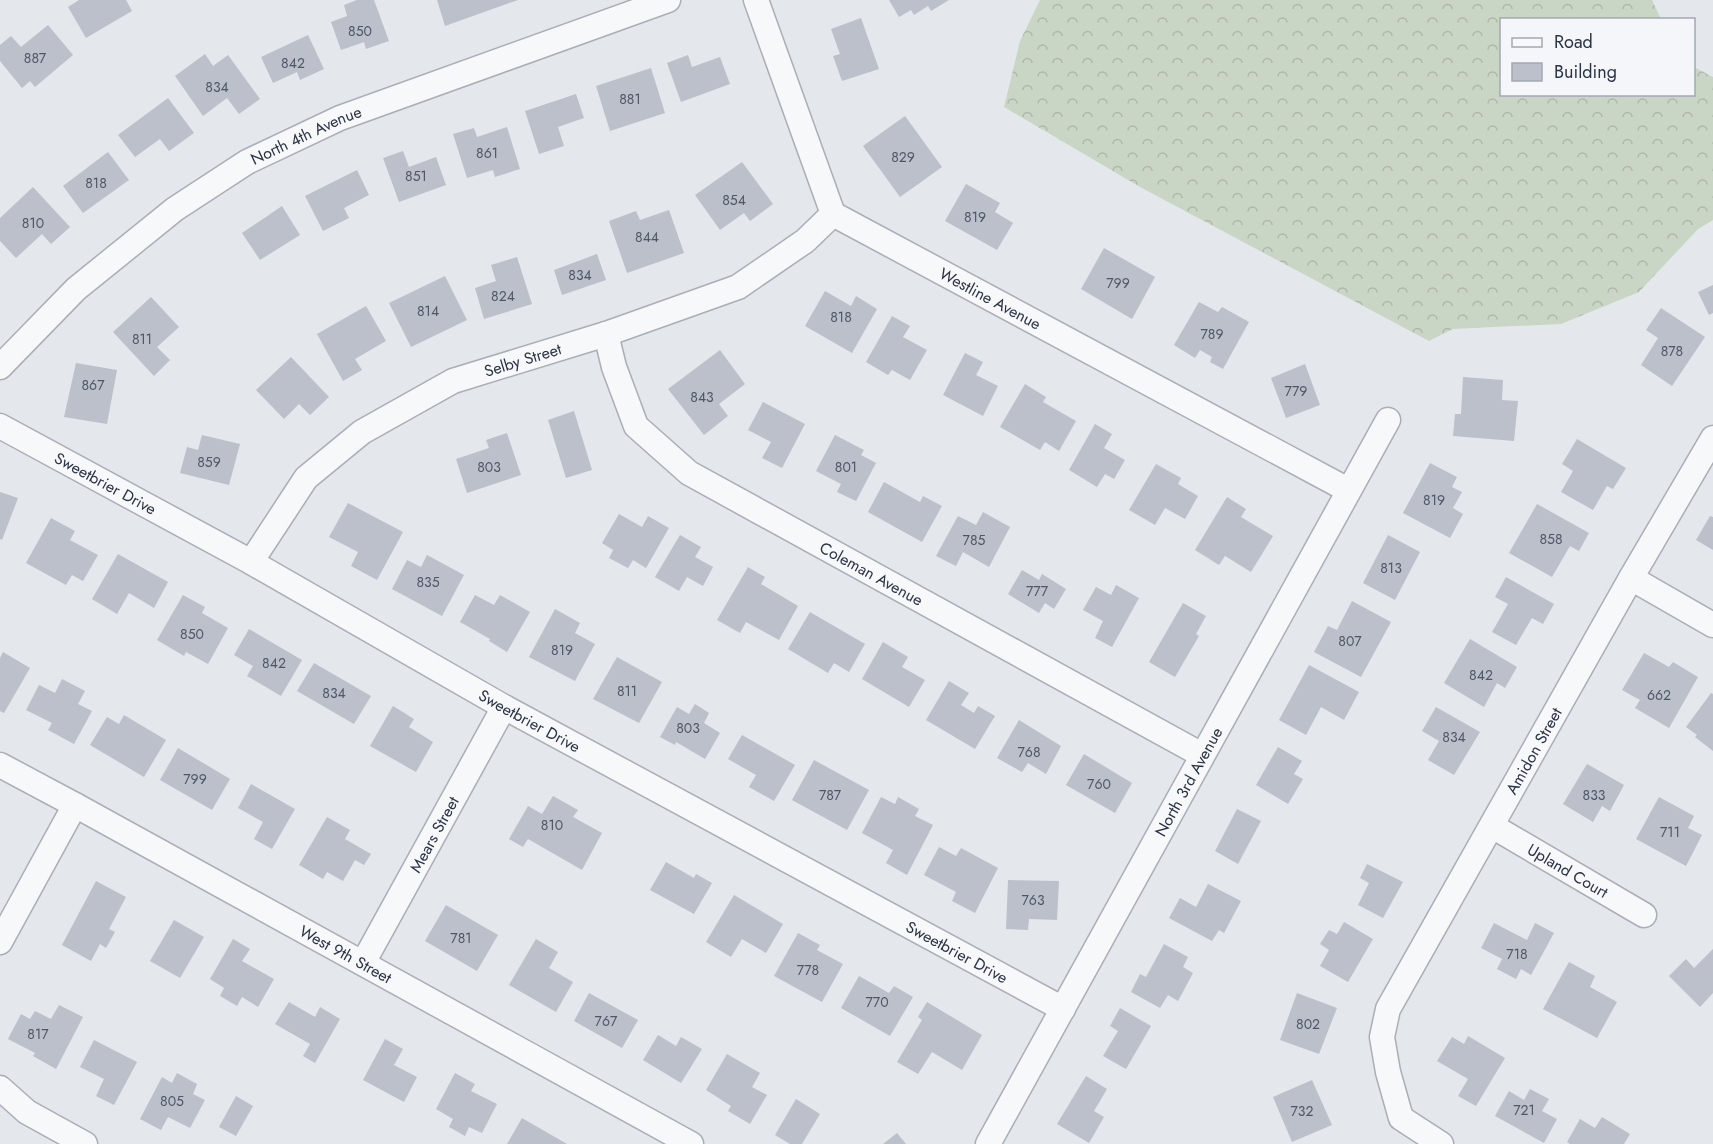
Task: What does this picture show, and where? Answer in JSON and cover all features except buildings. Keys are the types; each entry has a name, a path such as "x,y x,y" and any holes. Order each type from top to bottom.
{"street":[{"name":"North 4th Avenue","path":"0,367 76,289 175,209 247,162 340,118 668,0"},
{"path":"756,0 833,214"},
{"name":"Selby Street","path":"250,562 306,478 362,432 453,381 606,334 738,287 805,241 833,214"},
{"name":"Westline Avenue","path":"833,214 1348,490"},
{"name":"Coleman Avenue","path":"606,334 614,368 636,426 689,473 1202,755"},
{"name":"North 3rd Avenue","path":"988,1144 1388,420"},
{"name":"Sweetbrier Drive","path":"0,426 250,562 504,707 1063,1009"},
{"name":"Amidon Street","path":"1441,1144 1401,1118 1388,1072 1382,1037 1388,1009 1631,578 1713,438"},
{"path":"1631,578 1713,625"},
{"name":"Mears Street","path":"363,963 504,707"},
{"name":"West 9th Street","path":"0,765 691,1144"},
{"path":"0,942 75,805"},
{"name":"Upland Court","path":"1492,826 1644,915"},
{"path":"0,1088 27,1112 85,1144"}],"green space":[{"path":"1040,0 1652,0 1661,18 1500,18 1500,96 1695,96 1695,68 1713,77 1713,220 1698,229 1639,292 1561,324 1453,329 1429,341 1140,187 1004,107 1020,41"}]}
